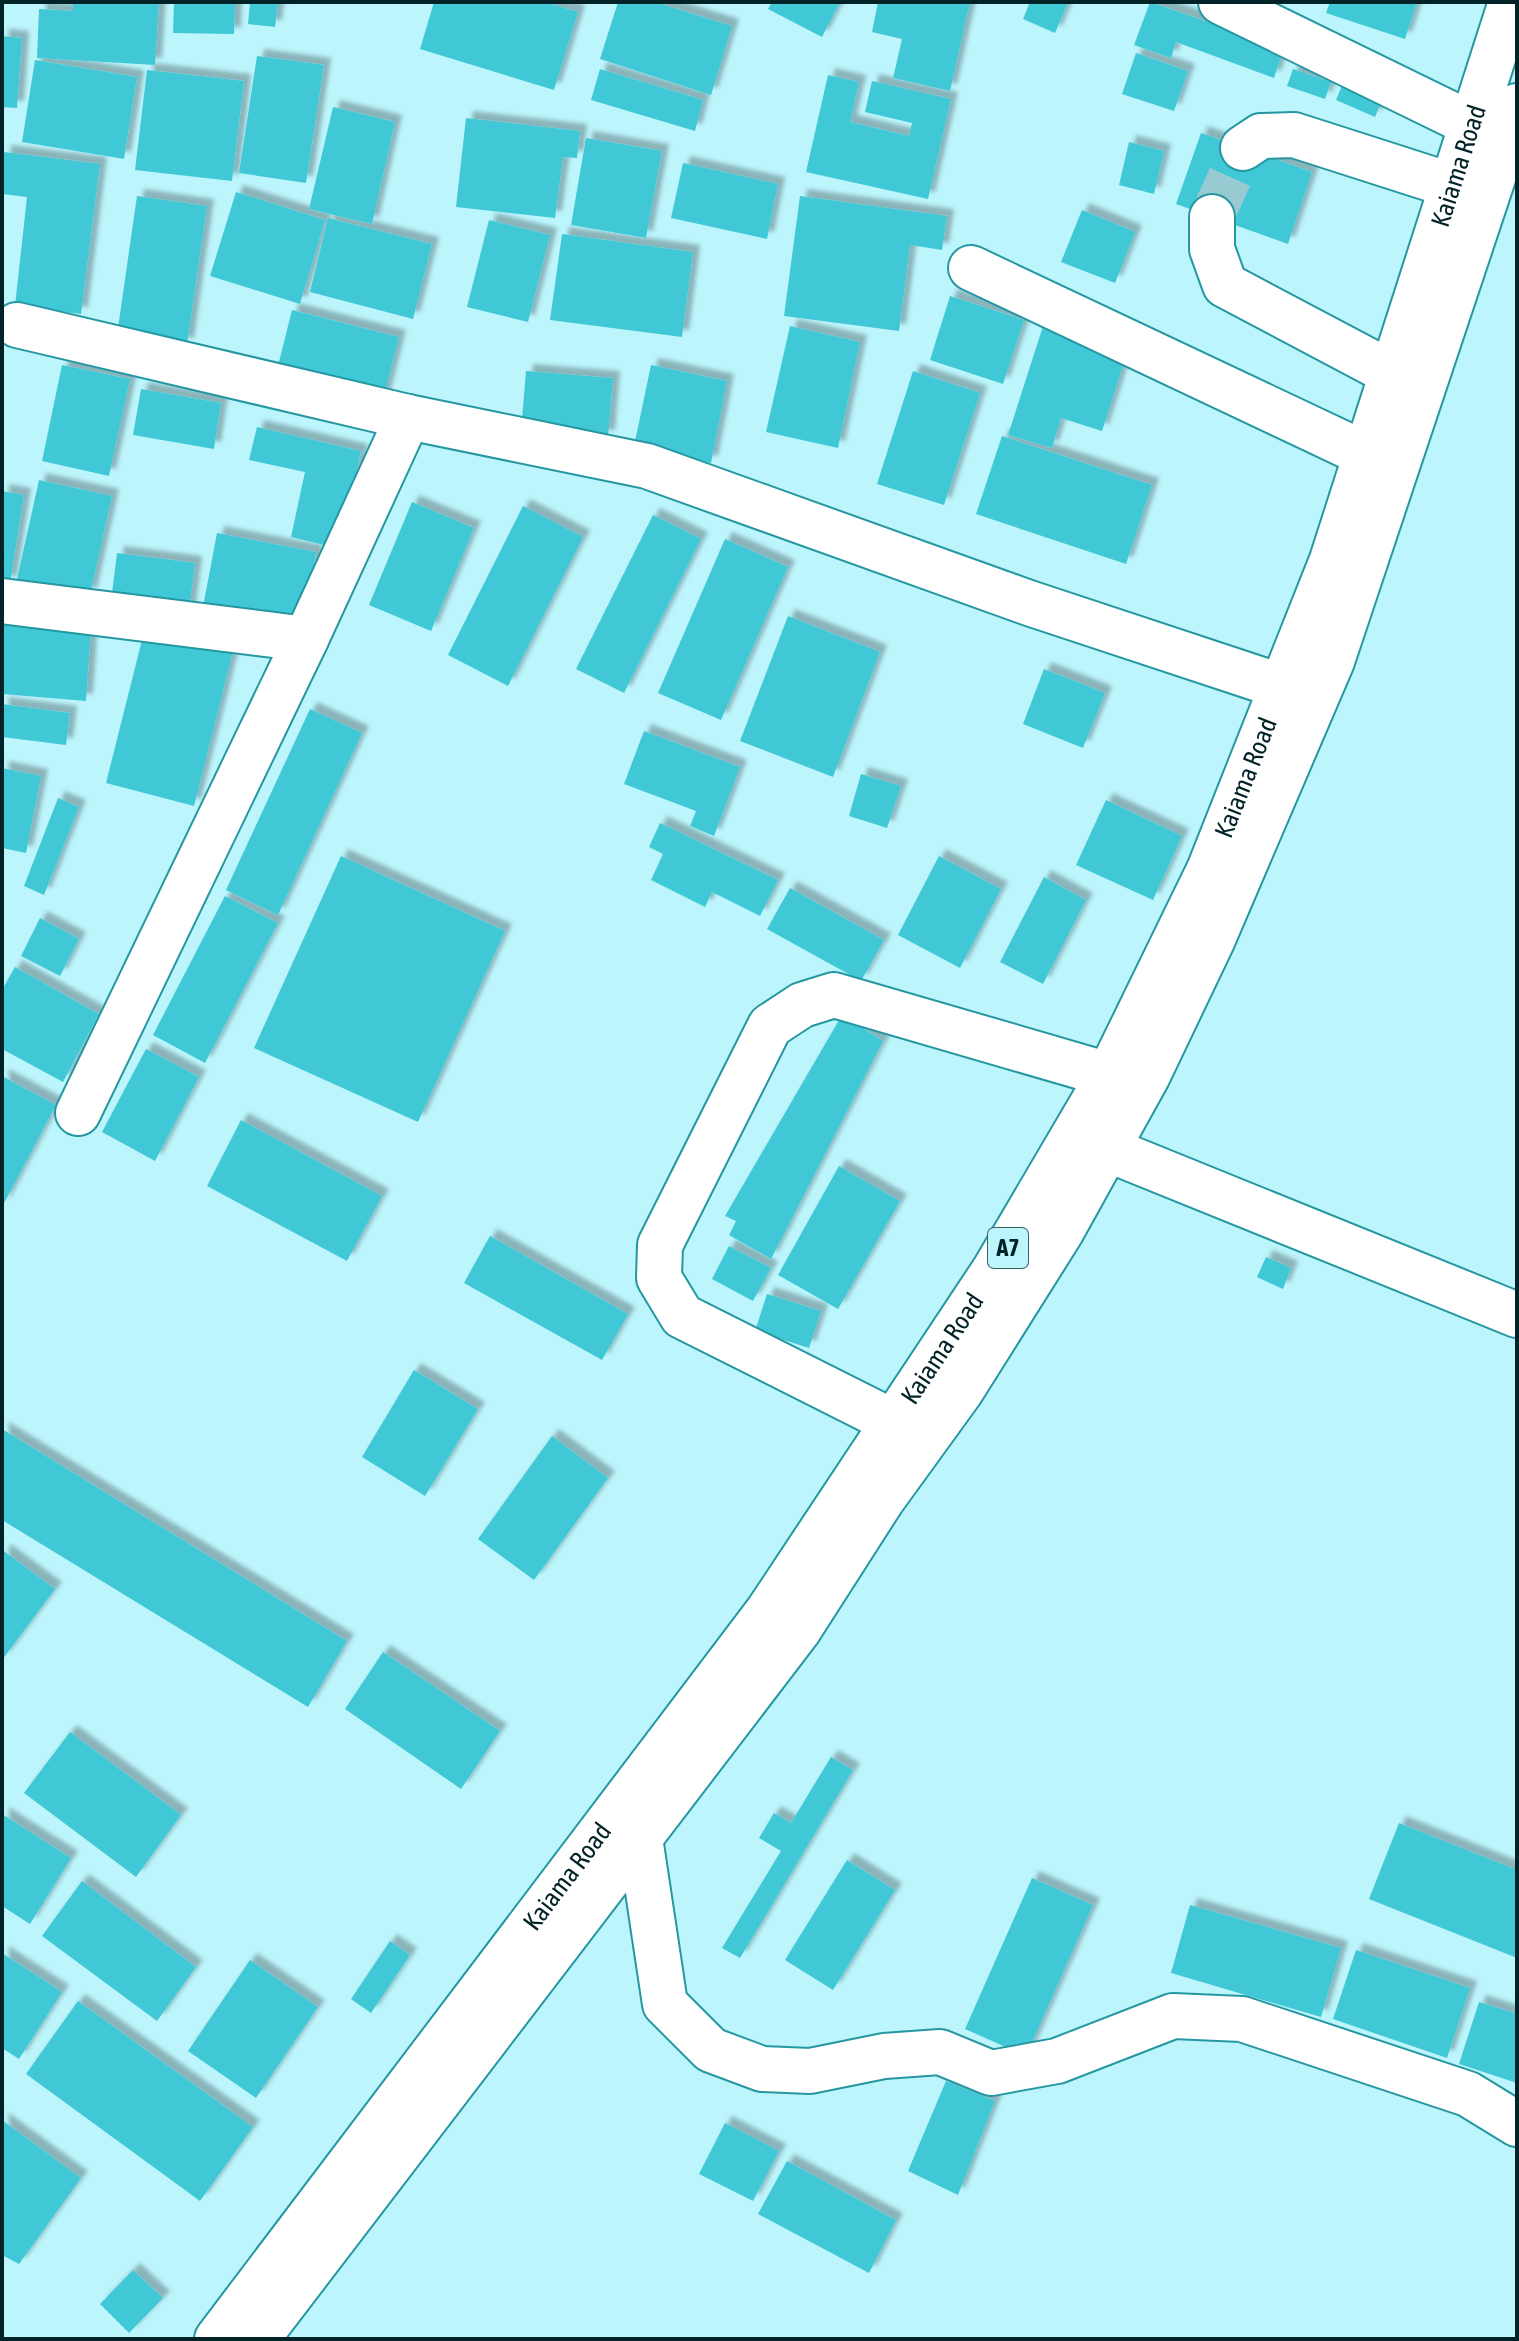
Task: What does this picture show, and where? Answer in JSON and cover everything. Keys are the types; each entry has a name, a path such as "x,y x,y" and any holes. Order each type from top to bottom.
{"main road":[{"path":"1221,2 1493,151"},
{"name":"Kaiama Road","path":"257,2339 798,1631 882,1500 961,1391 1061,1232 1148,1075 1212,941 1332,661 1493,151 1511,2"},
{"path":"1243,148 1261,136 1294,135 1493,151"},
{"name":"Kaiama Road","path":"217,2339 768,1611 891,1421 995,1269 1109,1075 1209,870 1332,560 1393,374 1493,151"},
{"path":"1212,217 1212,249 1225,285 1393,374"},
{"path":"971,268 1367,455"},
{"path":"17,325 408,417 647,466 1029,603 1283,687"},
{"path":"78,1113 306,639 408,417"},
{"path":"2,601 306,639"},
{"path":"891,1421 682,1316 659,1278 660,1245 770,1026 802,1005 834,995 1109,1075"},
{"path":"1107,1149 1517,1315"},
{"path":"640,1838 665,2004 711,2050 762,2069 810,2071 884,2056 940,2052 991,2073 1057,2061 1173,2016 1242,2019 1468,2094 1517,2124"}],"building":[{"path":"73,2 159,2 155,65 37,58 39,9 73,11"},
{"path":"174,2 235,2 234,34 173,33"},
{"path":"250,2 278,2 275,27 248,24"},
{"path":"434,2 545,2 578,12 554,90 420,49"},
{"path":"618,2 655,2 732,26 711,95 600,59"},
{"path":"772,2 840,2 822,37 768,9"},
{"path":"878,2 970,2 950,91 893,78 902,39 872,32"},
{"path":"1030,2 1068,2 1055,33 1023,19"},
{"path":"1150,2 1284,48 1274,78 1176,42 1171,58 1134,45"},
{"path":"1330,2 1417,2 1405,39 1326,13"},
{"path":"2,36 22,38 17,108 2,107"},
{"path":"1136,53 1188,71 1174,111 1122,94"},
{"path":"257,56 324,65 306,183 239,173"},
{"path":"35,60 137,77 124,159 22,142"},
{"path":"600,69 703,100 695,131 591,100"},
{"path":"1293,69 1331,82 1325,99 1287,86"},
{"path":"147,70 244,81 232,181 135,170"},
{"path":"828,75 859,82 850,122 909,136 912,123 865,112 872,81 951,99 928,199 806,172"},
{"path":"1346,76 1385,93 1375,117 1336,100"},
{"path":"333,107 395,122 372,224 309,209"},
{"path":"466,118 580,131 577,158 563,157 555,218 456,207"},
{"path":"1201,133 1312,172 1288,244 1176,204"},
{"path":"586,138 662,151 646,238 571,225"},
{"path":"1129,142 1164,151 1154,194 1119,185"},
{"path":"4,152 100,164 81,314 15,306 27,197 2,194"},
{"path":"683,163 778,184 767,239 671,218"},
{"path":"236,192 325,220 300,304 210,276"},
{"path":"137,196 207,206 187,345 117,335"},
{"path":"800,196 947,216 942,250 910,245 899,331 784,316"},
{"path":"1082,210 1135,232 1115,283 1061,262"},
{"path":"328,218 432,244 413,319 310,292"},
{"path":"489,220 550,235 528,322 467,307"},
{"path":"562,234 693,252 682,337 550,320"},
{"path":"950,296 1024,320 1003,384 930,360"},
{"path":"292,310 399,337 383,400 276,374"},
{"path":"1044,323 1128,350 1102,431 1061,418 1052,448 1008,435"},
{"path":"790,326 860,342 838,448 766,432"},
{"path":"62,365 130,379 109,476 42,461"},
{"path":"651,365 727,381 711,463 634,446"},
{"path":"526,371 613,378 608,437 521,431"},
{"path":"913,371 980,393 944,505 877,484"},
{"path":"141,389 221,403 214,449 133,435"},
{"path":"257,427 361,451 340,549 291,537 305,472 249,460"},
{"path":"1002,436 1152,485 1126,564 976,514"},
{"path":"39,480 112,496 90,595 17,579"},
{"path":"2,491 24,495 10,583 2,582"},
{"path":"412,502 474,528 431,631 369,605"},
{"path":"523,506 583,537 508,686 448,655"},
{"path":"653,515 701,539 624,693 576,669"},
{"path":"217,533 316,552 302,627 203,607"},
{"path":"725,539 788,567 721,720 658,693"},
{"path":"117,553 195,563 189,611 111,601"},
{"path":"788,616 880,652 833,777 740,741"},
{"path":"2,620 91,627 86,701 2,694"},
{"path":"145,628 233,651 194,806 106,783"},
{"path":"1044,669 1105,693 1083,748 1023,724"},
{"path":"2,704 70,713 66,745 2,737"},
{"path":"310,709 362,733 278,915 226,890"},
{"path":"644,731 740,767 714,836 690,826 696,811 624,784"},
{"path":"2,768 41,776 26,853 2,848"},
{"path":"861,774 901,786 887,828 849,816"},
{"path":"58,798 79,807 44,895 24,886"},
{"path":"1106,800 1182,836 1153,900 1076,865"},
{"path":"660,823 778,880 760,916 712,892 705,907 651,880 663,854 649,847"},
{"path":"341,856 505,931 418,1122 254,1048"},
{"path":"939,856 1001,889 960,968 898,935"},
{"path":"1044,877 1086,900 1043,984 1000,962"},
{"path":"790,888 884,940 861,981 767,929"},
{"path":"225,896 278,923 205,1063 153,1035"},
{"path":"40,918 79,939 60,976 21,956"},
{"path":"15,967 99,1014 63,1082 2,1049 2,990"},
{"path":"842,1015 883,1041 771,1259 729,1235 736,1221 725,1216"},
{"path":"146,1049 199,1077 155,1161 102,1132"},
{"path":"2,1076 56,1105 2,1207"},
{"path":"241,1120 382,1196 347,1261 207,1186"},
{"path":"839,1166 900,1201 838,1309 778,1275"},
{"path":"490,1236 628,1314 602,1360 464,1283"},
{"path":"729,1246 771,1268 753,1301 712,1279"},
{"path":"1266,1257 1291,1268 1283,1289 1257,1277"},
{"path":"767,1294 821,1311 809,1348 755,1331"},
{"path":"414,1370 478,1409 425,1496 362,1457"},
{"path":"2,1429 347,1641 308,1707 2,1520"},
{"path":"552,1436 608,1478 534,1580 478,1539"},
{"path":"4,1551 55,1589 2,1660 2,1554"},
{"path":"383,1652 500,1731 461,1789 345,1709"},
{"path":"70,1732 181,1815 136,1877 24,1793"},
{"path":"831,1757 853,1770 740,1958 722,1948 781,1851 759,1838 774,1813 791,1823"},
{"path":"2,1814 71,1858 30,1924 2,1906"},
{"path":"1399,1823 1517,1870 1517,1958 1369,1899"},
{"path":"847,1860 895,1890 833,1990 785,1960"},
{"path":"1032,1878 1093,1905 1026,2056 965,2029"},
{"path":"82,1881 196,1967 157,2021 42,1936"},
{"path":"1190,1905 1341,1948 1321,2017 1171,1973"},
{"path":"390,1941 410,1955 371,2013 351,1999"},
{"path":"1356,1950 1470,1988 1447,2058 1333,2019"},
{"path":"2,1953 62,1992 19,2059 2,2048"},
{"path":"250,1960 318,2007 256,2098 188,2051"},
{"path":"78,2001 253,2127 200,2201 26,2074"},
{"path":"1479,2002 1517,2014 1517,2083 1459,2064"},
{"path":"946,2081 995,2101 958,2195 908,2171"},
{"path":"2,2120 81,2178 19,2264 2,2255"},
{"path":"725,2123 779,2151 753,2201 699,2174"},
{"path":"787,2161 896,2220 869,2273 758,2214"},
{"path":"133,2270 163,2298 129,2333 100,2304"}],"tunnel":[{"path":"1212,217 1243,148"}]}
